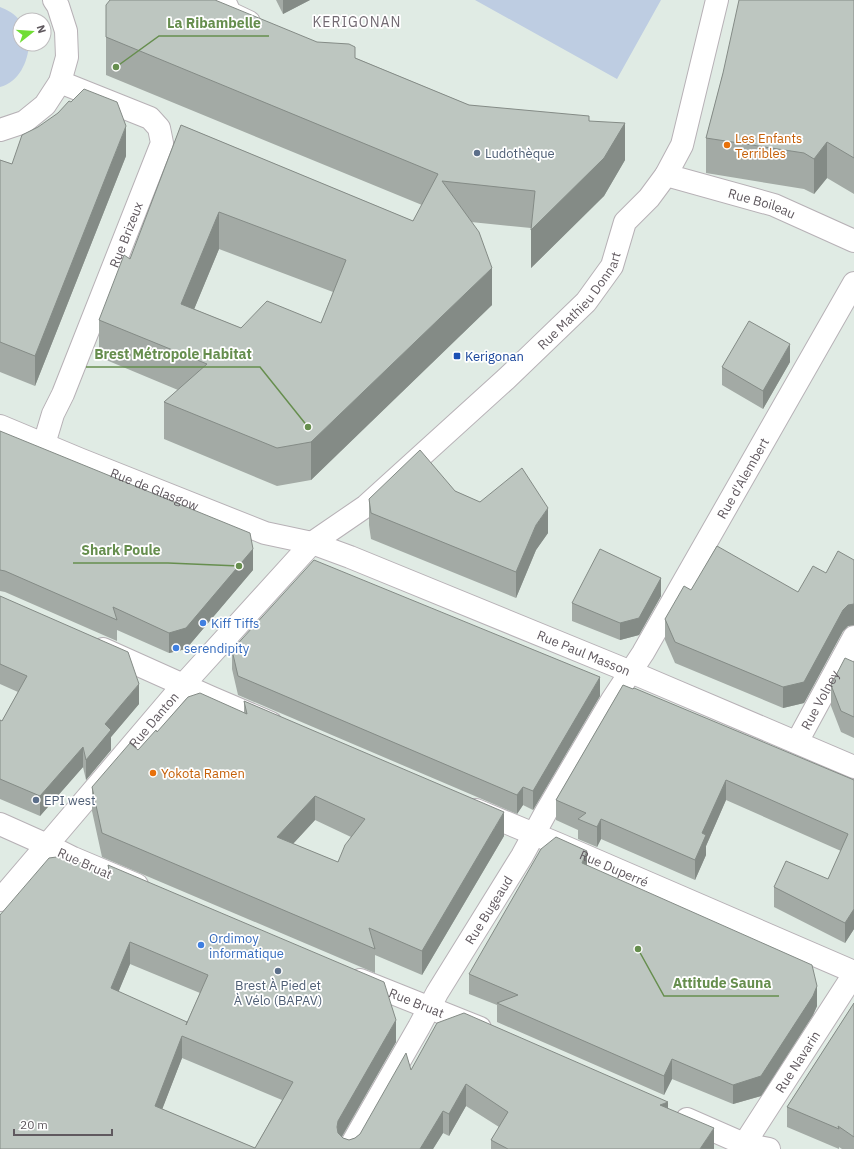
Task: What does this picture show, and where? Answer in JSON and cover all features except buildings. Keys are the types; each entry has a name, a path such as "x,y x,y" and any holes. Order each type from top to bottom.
{"street":[{"path":"224,0 230,12 264,28"},
{"name":"Rue Mathieu Donnart","path":"312,543 366,506 506,379 586,302 612,266 625,222 649,198 666,175 682,145 716,0"},
{"path":"0,130 24,122 46,105 60,82 67,57 66,31 61,2"},
{"name":"Rue Brizeux","path":"44,444 53,414 162,143 160,128 150,118 60,82"},
{"name":"Rue Boileau","path":"666,175 774,205 854,241"},
{"name":"Rue d'Alembert","path":"631,672 854,283"},
{"name":"Rue de Glasgow","path":"0,426 78,459 266,533 312,543"},
{"name":"Rue Paul Masson","path":"312,543 350,557 631,672 854,767"},
{"name":"Rue Danton","path":"0,900 184,684 312,543"},
{"name":"Rue Volney","path":"797,742 854,637"},
{"path":"86,641 290,731"},
{"name":"Rue Bugeaud","path":"349,1149 429,1008 522,856 612,700 631,672"},
{"name":"Rue Duperré","path":"457,803 534,834 854,973"},
{"name":"Rue Bruat","path":"0,824 73,858 153,892"},
{"name":"Rue Bruat","path":"342,972 495,1035"},
{"name":"Rue Navarin","path":"743,1147 854,973"},
{"path":"668,1110 743,1147 769,1149"}],"shaded area":[{"path":"475,0 661,0 617,79"},
{"path":"0,7 12,13 12,52 28,52 27,58 17,76 12,81 0,87"}],"place":[{"name":"La Ribambelle","path":"116,67"},
{"name":"Les Enfants Terribles","path":"727,145"},
{"name":"Ludothèque","path":"477,153"},
{"name":"Kerigonan","path":"457,356"},
{"name":"Brest Métropole Habitat","path":"308,427"},
{"name":"Shark Poule","path":"239,566"},
{"name":"Kiff Tiffs","path":"203,623"},
{"name":"serendipity","path":"176,648"},
{"name":"Yokota Ramen","path":"153,773"},
{"name":"EPI west","path":"36,800"},
{"name":"Ordimoy informatique","path":"201,945"},
{"name":"Attitude Sauna","path":"638,949"},
{"name":"Brest À Pied et À Vélo (BAPAV)","path":"278,971"}],"district":[{"name":"KERIGONAN","path":"357,22"}]}
